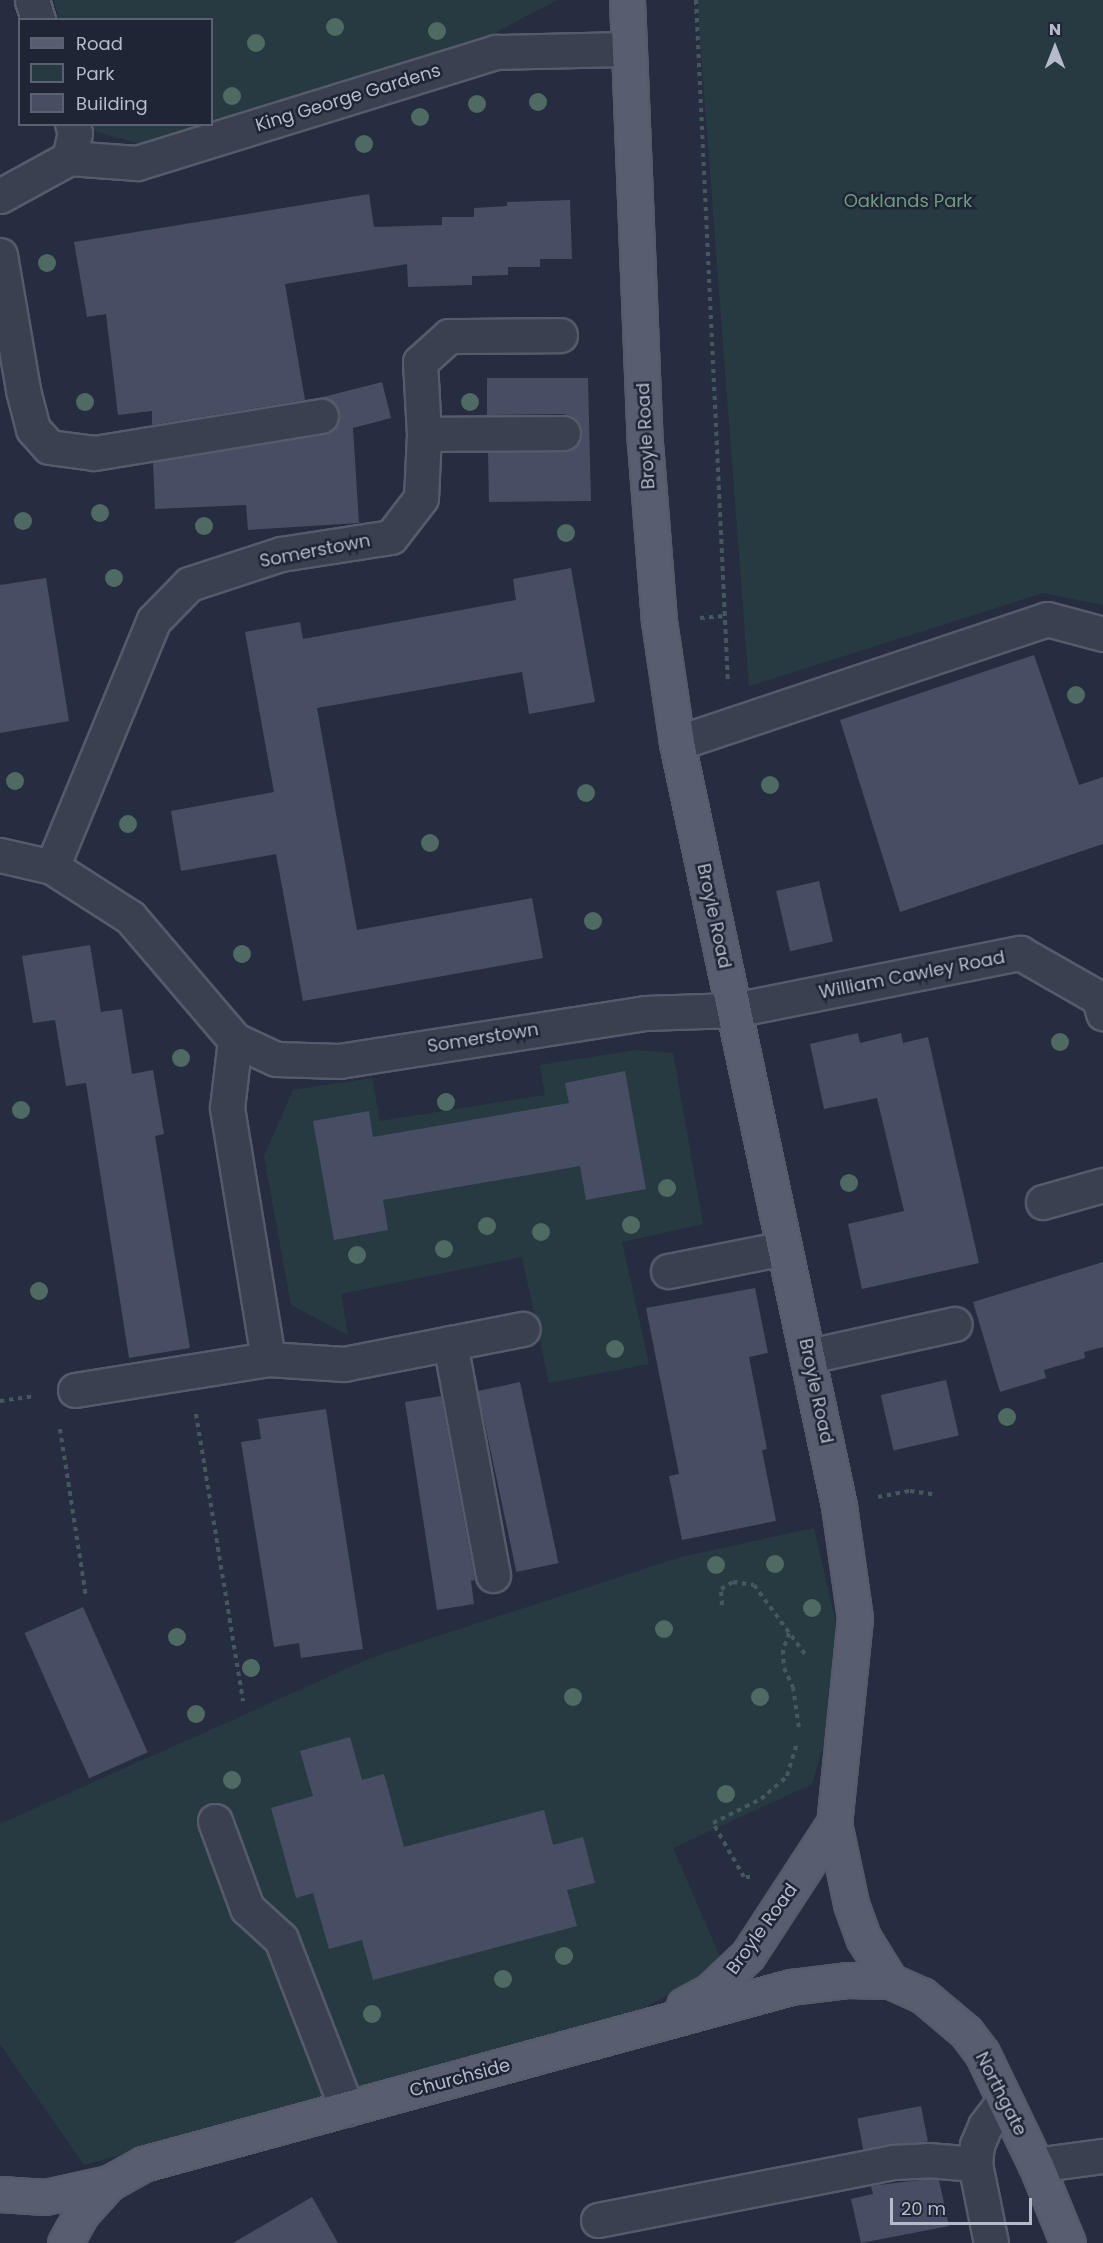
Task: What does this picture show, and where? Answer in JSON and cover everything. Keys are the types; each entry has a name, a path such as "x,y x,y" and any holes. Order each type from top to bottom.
{"main road":[{"name":"Broyle Road","path":"627,0 645,443 659,621 677,743 809,1356 839,1506 855,1618 834,1823 851,1904 864,1939 890,1981"},
{"name":"Broyle Road","path":"637,2030 710,1991 730,1976 793,1889 834,1823"},
{"name":"Churchside","path":"65,2243 81,2214 109,2183 143,2164 791,1987 847,1980 890,1981"},
{"name":"Northgate","path":"890,1981 922,1995 966,2032 982,2053 1036,2165 1068,2243"},
{"path":"0,2194 45,2197 109,2183"}],"street":[{"path":"32,0 37,18"},
{"name":"King George Gardens","path":"69,158 137,164 496,52 629,49"},
{"path":"0,196 69,158 75,133 73,126"},
{"path":"0,255 22,390 33,429 49,447 94,453 321,416"},
{"name":"Somerstown","path":"52,867 154,620 189,584 281,554 391,537 421,498 424,434 420,362 449,336 560,335"},
{"path":"424,434 563,433"},
{"path":"677,743 1047,619 1103,634"},
{"name":"Somerstown","path":"0,855 52,867 130,918 235,1040 276,1059 339,1061 645,1013 734,1010"},
{"name":"William Cawley Road","path":"734,1010 1020,953 1099,998 1103,1013"},
{"path":"235,1040 227,1108 268,1359"},
{"path":"1043,1202 1103,1185"},
{"path":"668,1271 784,1248"},
{"path":"809,1356 955,1324"},
{"path":"75,1390 268,1359 344,1364 523,1329"},
{"path":"450,1343 494,1575"},
{"path":"215,1821 247,1908 281,1939 347,2109"},
{"path":"991,2243 975,2164 985,2126 1004,2101"},
{"path":"1036,2165 1103,2156"},
{"path":"598,2220 894,2162 928,2160 975,2164"}],"path":[{"path":"696,0 731,725"},
{"path":"189,1371 243,1701"},
{"path":"60,1427 86,1596"},
{"path":"839,1506 910,1491 937,1495"},
{"path":"722,1605 721,1589 733,1582 754,1585 812,1665"},
{"path":"789,1634 783,1650 784,1668 793,1688 800,1735"},
{"path":"793,1889 777,1875 744,1877 713,1823 761,1798 787,1776 805,1714"}],"green space":[{"path":"54,0 557,0 489,36 213,123 213,18 59,18"},
{"name":"Oaklands Park","path":"697,0 1103,0 1103,605 1043,593 749,686"},
{"path":"88,126 202,126 140,144 90,130"},
{"path":"636,1050 673,1053 703,1224 622,1242 649,1364 549,1383 522,1257 341,1294 348,1335 291,1305 264,1156 293,1090 372,1078 380,1121 545,1095 540,1065"},
{"path":"814,1528 836,1623 831,1718 812,1784 673,1848 723,1964 634,2014 84,2165 0,2044 0,1824 373,1657 681,1557"}],"building":[{"path":"369,194 374,227 442,225 442,217 474,217 474,208 507,206 507,202 570,200 572,259 540,259 540,267 508,267 508,275 472,276 472,285 408,287 407,264 285,284 305,400 152,425 152,411 118,415 106,314 87,317 74,242"},
{"path":"487,378 588,378 591,501 489,502 488,452 564,452 579,443 582,432 573,417 563,414 487,415"},
{"path":"382,382 391,418 353,428 359,523 248,530 246,505 155,509 153,462 325,434 333,430 340,414 335,404 319,398"},
{"path":"571,568 595,702 529,714 522,672 317,708 357,930 532,898 543,958 303,1001 276,854 181,871 171,811 274,792 245,632 300,622 303,639 516,600 513,579"},
{"path":"46,578 69,721 0,733 0,585"},
{"path":"1034,655 1079,785 1103,777 1103,844 900,912 840,720"},
{"path":"819,881 833,941 790,951 776,891"},
{"path":"90,945 101,1012 122,1009 132,1074 153,1070 164,1134 155,1136 190,1348 129,1358 86,1083 66,1086 55,1020 33,1023 22,956"},
{"path":"858,1033 860,1043 901,1033 903,1043 928,1037 979,1263 862,1289 848,1224 904,1211 877,1098 824,1109 810,1044"},
{"path":"625,1071 646,1189 586,1200 580,1166 383,1200 388,1230 334,1240 313,1121 369,1111 373,1137 569,1103 565,1083"},
{"path":"1103,1262 1103,1347 1084,1352 1085,1358 1044,1370 1046,1378 1000,1392 973,1302"},
{"path":"755,1288 768,1353 749,1357 767,1449 762,1450 776,1521 682,1540 669,1476 679,1474 646,1308"},
{"path":"946,1380 959,1436 894,1451 881,1395"},
{"path":"520,1382 558,1563 516,1572 478,1391"},
{"path":"441,1396 475,1580 471,1581 474,1604 437,1610 405,1402"},
{"path":"326,1409 363,1649 301,1658 299,1643 274,1647 241,1442 261,1439 258,1419"},
{"path":"83,1607 148,1752 89,1778 25,1633"},
{"path":"350,1737 362,1780 384,1774 404,1847 544,1810 553,1845 583,1837 595,1883 567,1890 577,1926 373,1980 362,1940 329,1949 313,1893 296,1898 271,1808 313,1796 300,1751"},
{"path":"921,2106 928,2141 864,2154 857,2118"},
{"path":"928,2179 939,2180 949,2226 861,2243 851,2199 873,2194 871,2186"},
{"path":"312,2197 338,2243 233,2243"}]}
